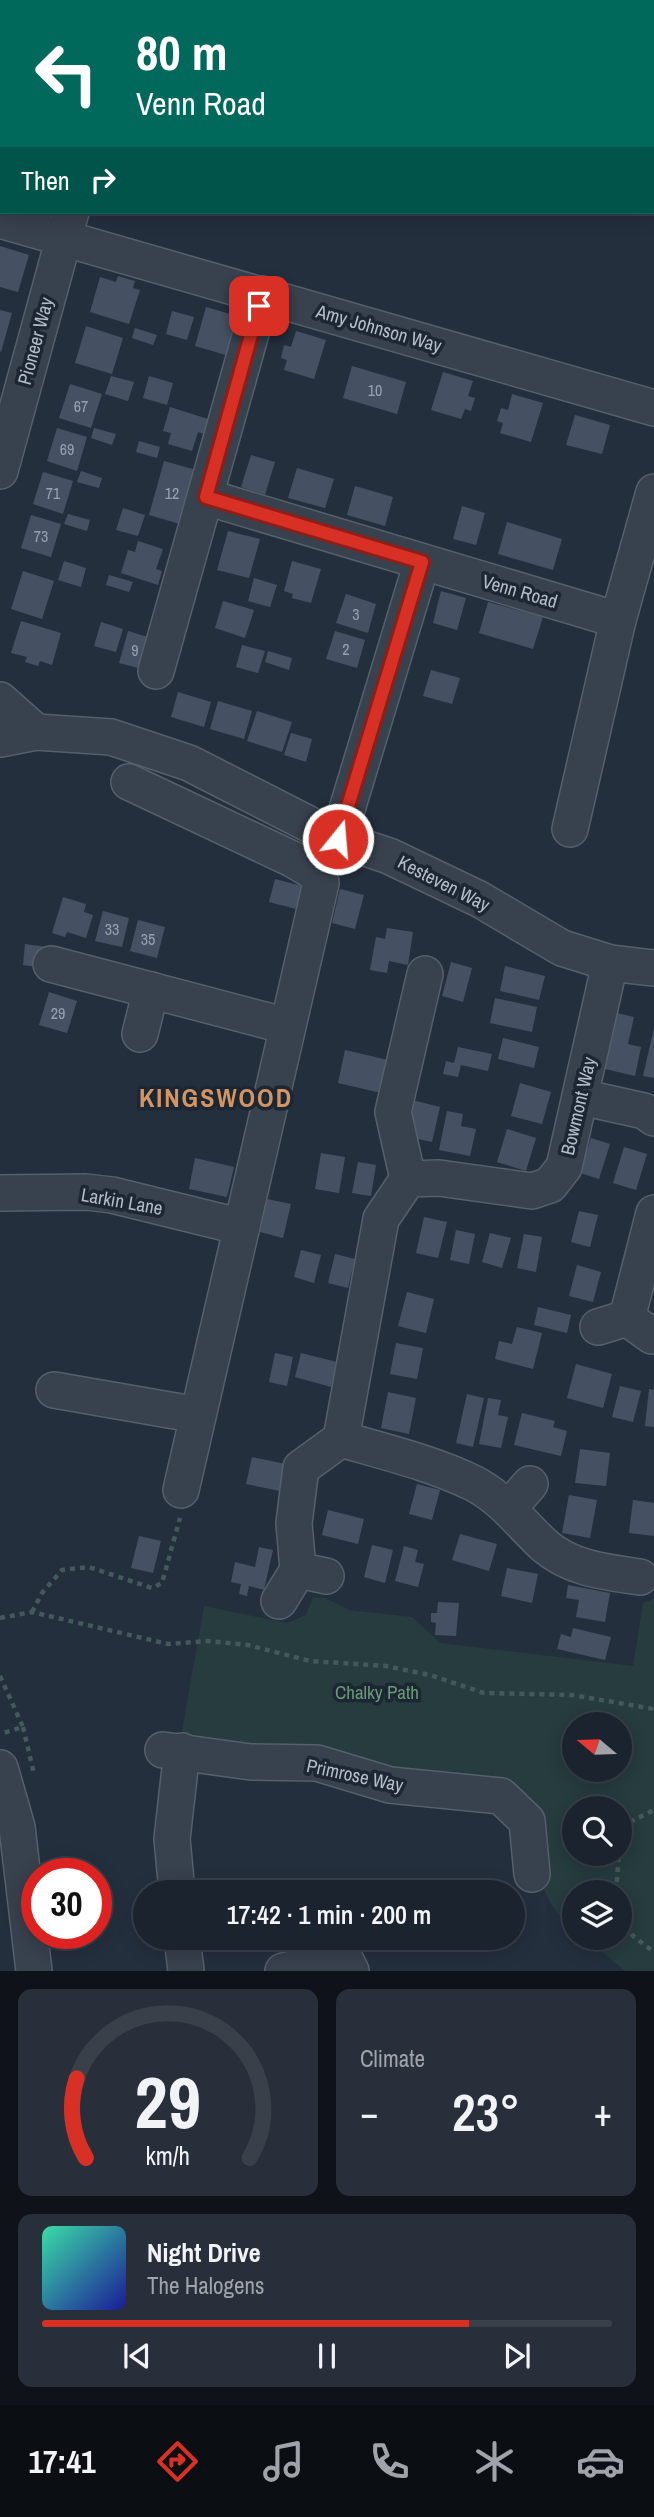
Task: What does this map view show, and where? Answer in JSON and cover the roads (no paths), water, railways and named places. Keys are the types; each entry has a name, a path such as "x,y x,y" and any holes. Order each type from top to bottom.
{"street":[{"name":"Amy Johnson Way","path":"0,220 67,225 262,294 654,408"},
{"name":"Pioneer Way","path":"0,471 67,225"},
{"path":"156,671 179,634 206,497 262,294"},
{"path":"570,829 595,798 618,620 654,492"},
{"name":"Venn Road","path":"206,497 618,620"},
{"path":"338,839 422,562"},
{"path":"0,700 36,732"},
{"name":"Kesteven Way","path":"0,739 36,732 111,737 188,762 338,839 389,856 479,900 562,948 610,963 654,968"},
{"path":"129,782 188,808 314,872 321,883 181,1490"},
{"name":"Bowmont Way","path":"408,1179 439,1178 532,1191 550,1185 564,1167 610,963"},
{"path":"51,964 286,1026"},
{"path":"279,1601 312,1573 293,1523 301,1468 341,1439 381,1219 408,1179 393,1112 398,1028 425,974"},
{"path":"140,1034 150,990"},
{"path":"581,1097 644,1111 654,1118"},
{"name":"Larkin Lane","path":"0,1194 86,1192 112,1195 242,1227"},
{"path":"626,1327 654,1213"},
{"path":"54,1390 198,1416"},
{"path":"341,1439 405,1457 474,1484 520,1496 547,1547 587,1570 640,1577"},
{"name":"Primrose Way","path":"176,1880 172,1839 172,1750 251,1762 317,1763 390,1785 501,1796 527,1821 532,1874"},
{"path":"0,1768 16,1827 34,1971"},
{"path":"184,1950 186,1971"},
{"path":"283,1971 344,1957 351,1971"}],"district":[{"name":"KINGSWOOD","path":"216,1097"}],"park label":[{"name":"Chalky Path","path":"377,1692"}]}
